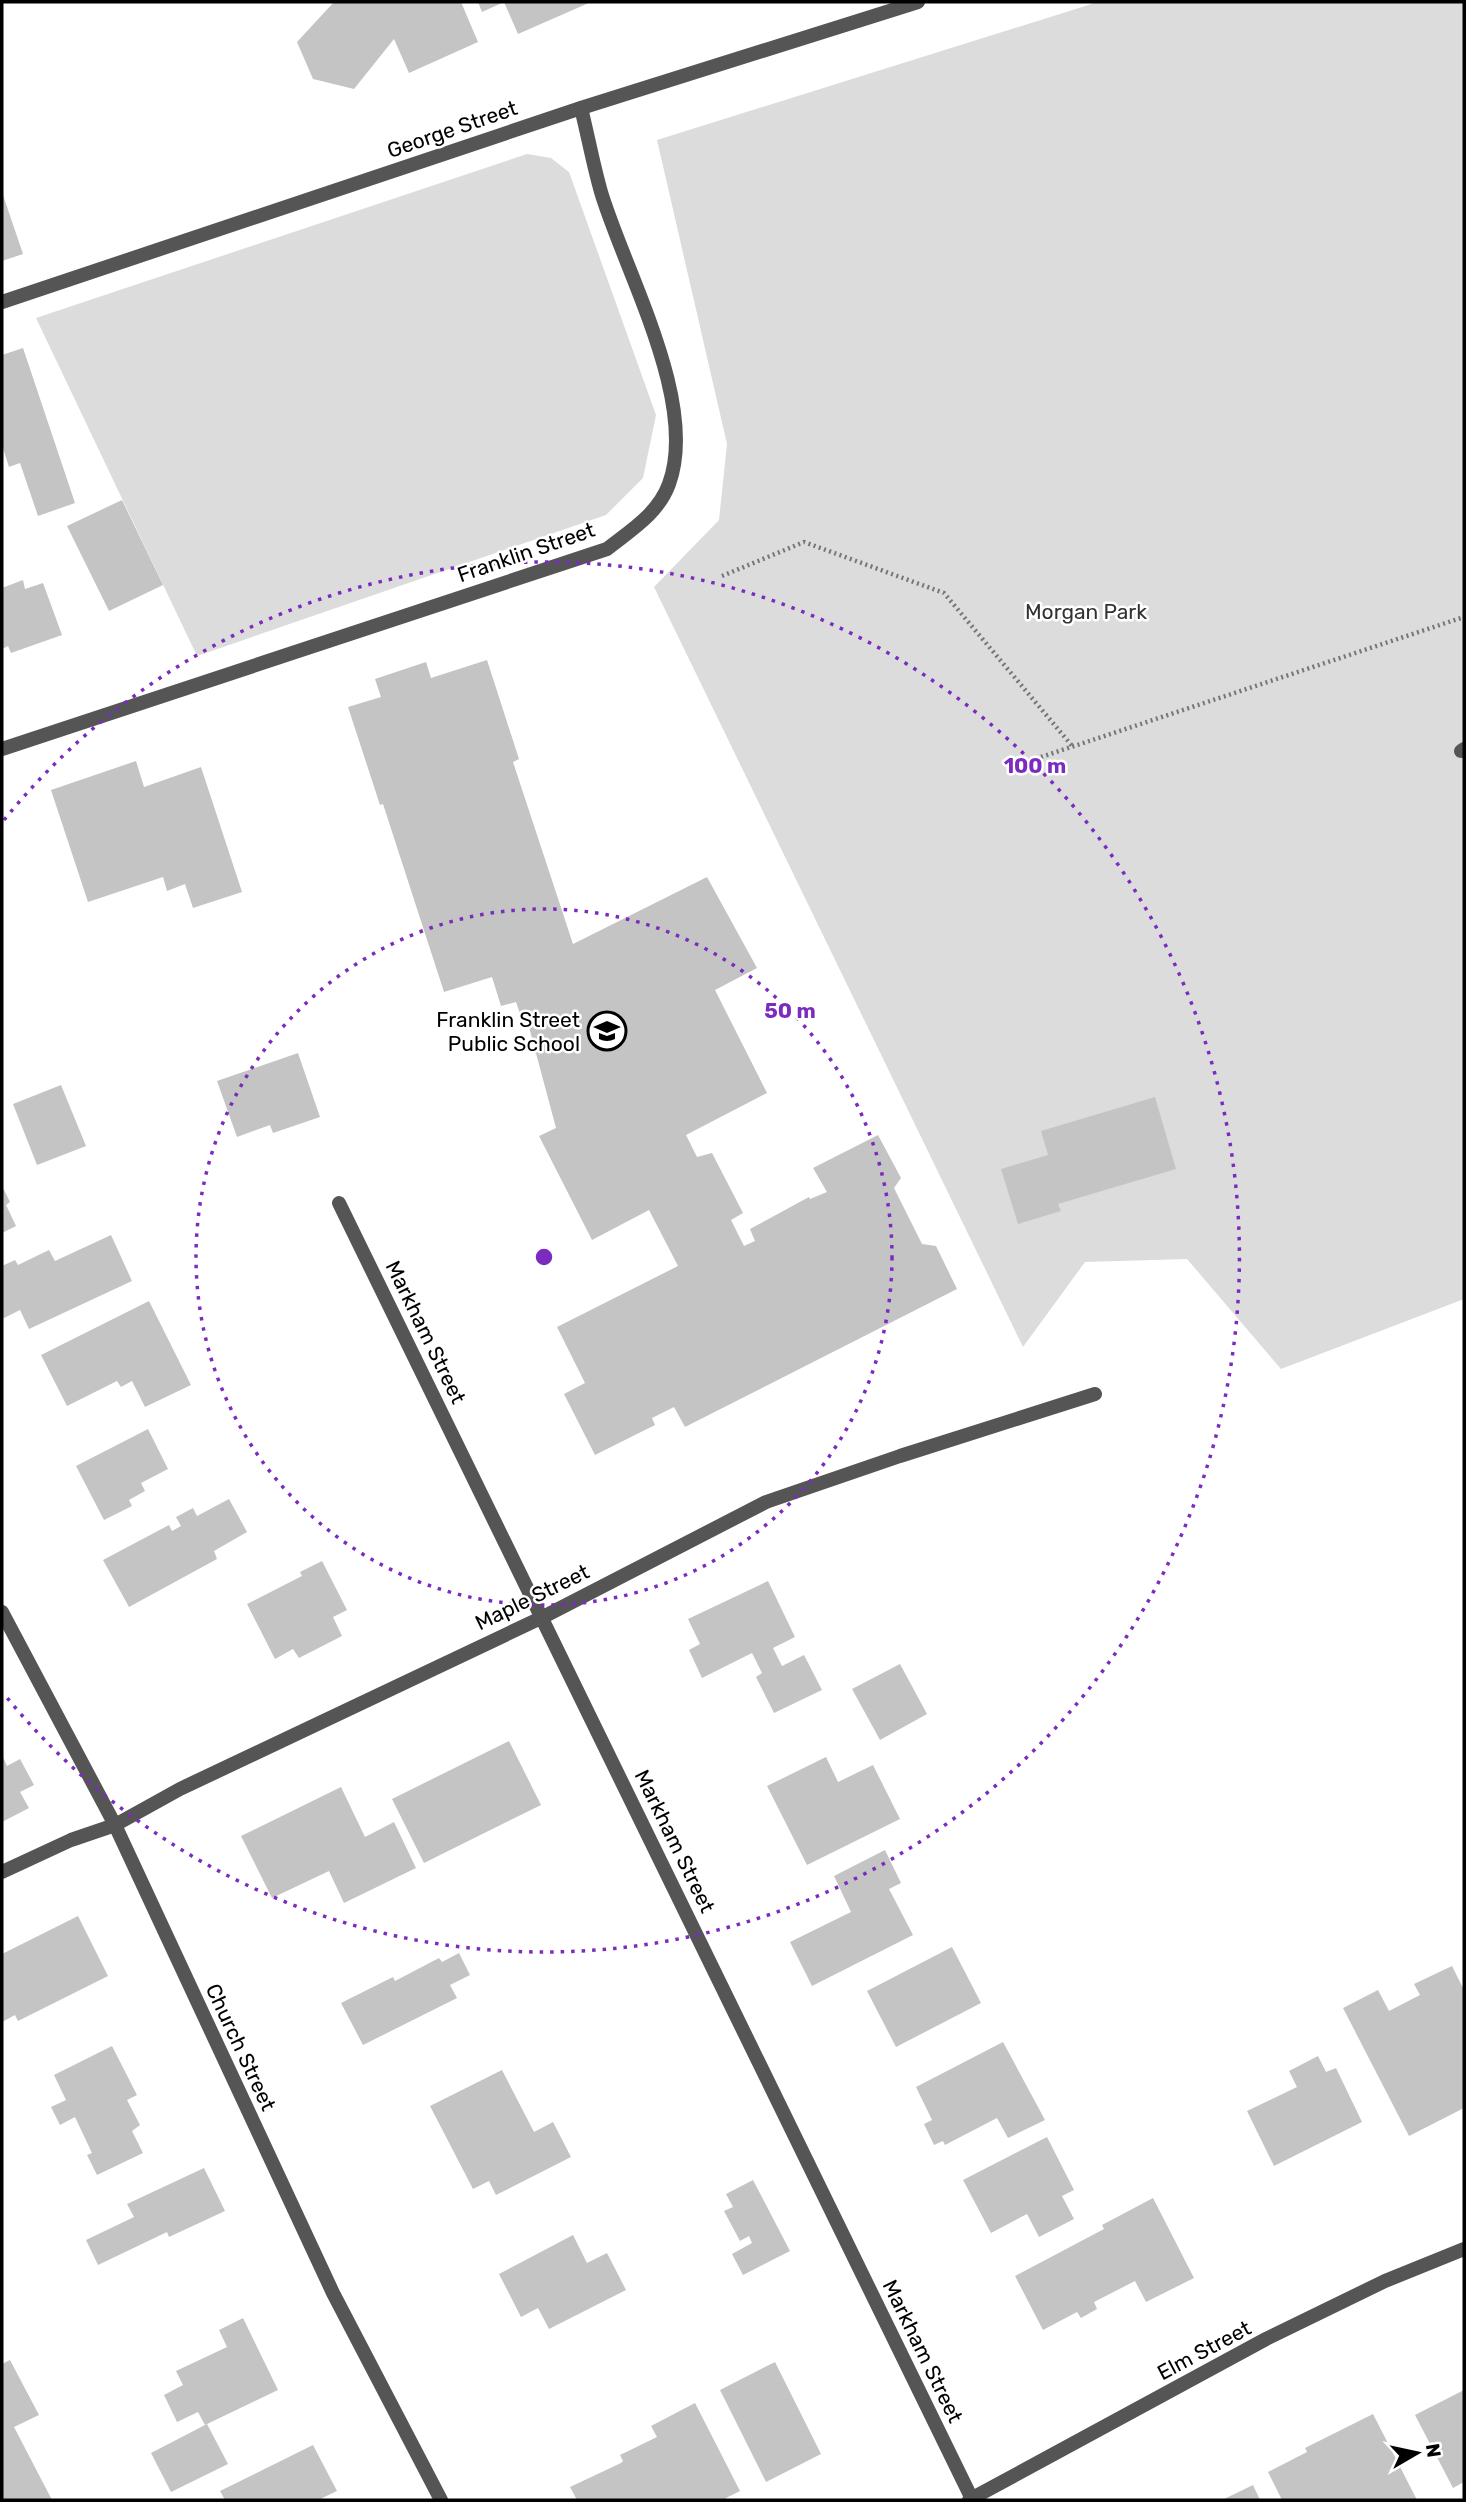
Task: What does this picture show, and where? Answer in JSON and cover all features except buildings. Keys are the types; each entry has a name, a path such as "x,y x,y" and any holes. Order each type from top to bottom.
{"street":[{"name":"George Street","path":"2,302 581,108 918,2"},
{"name":"Franklin Street","path":"2,749 607,549 652,514 669,484 677,440 667,372 601,192 581,108"},
{"name":"Markham Street","path":"339,1203 971,2499"},
{"name":"Maple Street","path":"2,1872 71,1840 115,1825 180,1789 542,1617 766,1502 1095,1394"},
{"name":"Church Street","path":"2,1612 115,1825 333,2293 442,2500"},
{"name":"Elm Street","path":"971,2499 1266,2339 1385,2281 1464,2249"}],"path":[{"path":"722,576 804,542 944,593 1073,747"},
{"path":"1041,757 1464,617"}],"green space":[{"name":"Morgan Park","path":"1098,2 1464,2 1464,1299 1281,1369 1187,1259 1085,1262 1023,1347 654,587 719,520 727,444 657,140"},
{"path":"527,154 551,158 569,172 656,415 643,478 606,515 197,656 36,318"}],"place":[{"name":"Franklin Street Public School","path":"607,1031"}]}
